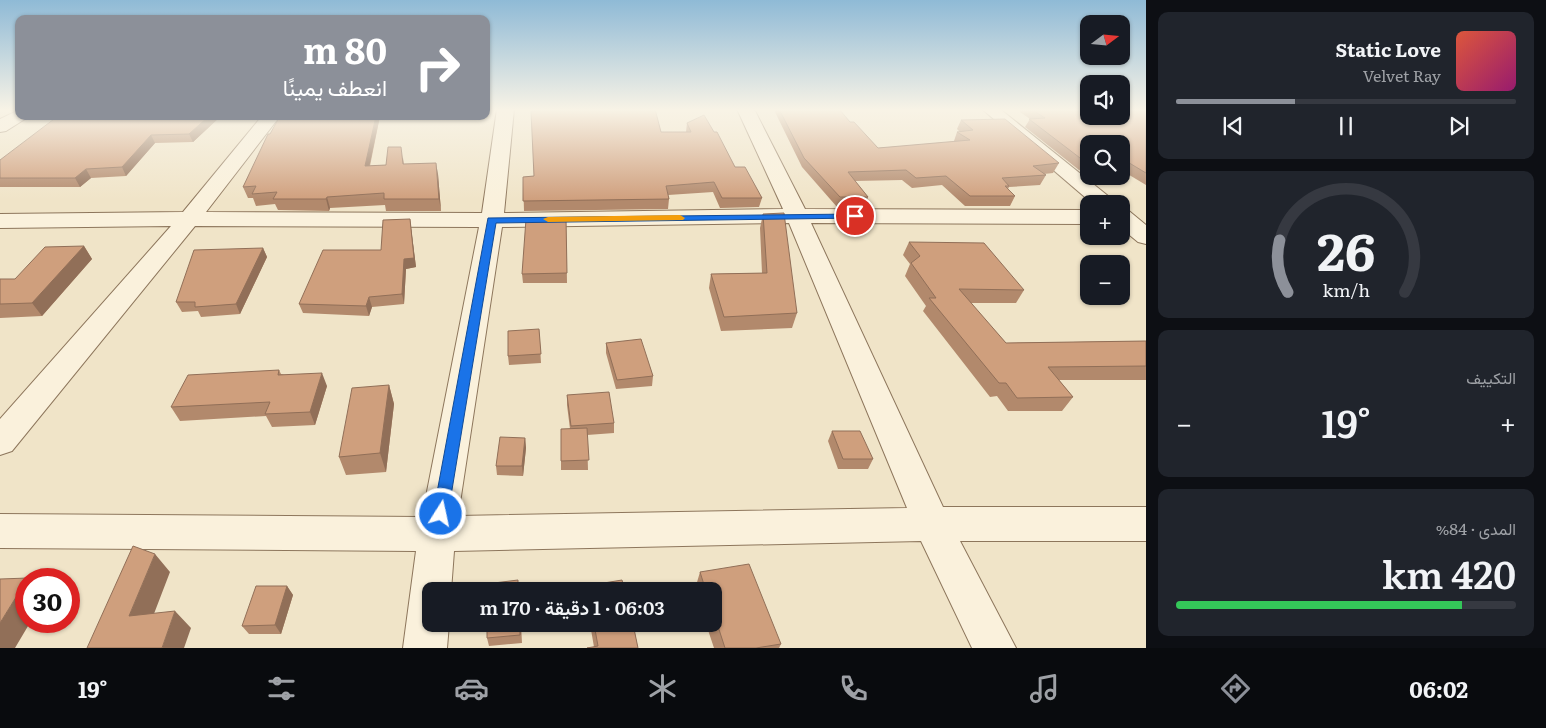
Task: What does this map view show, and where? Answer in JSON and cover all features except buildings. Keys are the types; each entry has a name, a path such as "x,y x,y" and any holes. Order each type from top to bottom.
{"street":[{"path":"0,442 189,219 253,139"},
{"path":"424,648 437,534 492,220 501,139"},
{"path":"760,139 797,216 932,524 994,648"},
{"path":"1027,139 1096,195"},
{"path":"1130,215 1146,217"},
{"path":"0,222 189,219 492,220 797,216 1080,217"},
{"path":"1130,223 1146,237"},
{"path":"0,532 437,534 932,524 1146,524"}],"slow traffic":[{"path":"548,219 680,218"}],"route":[{"path":"441,514 492,220 855,216"}]}
